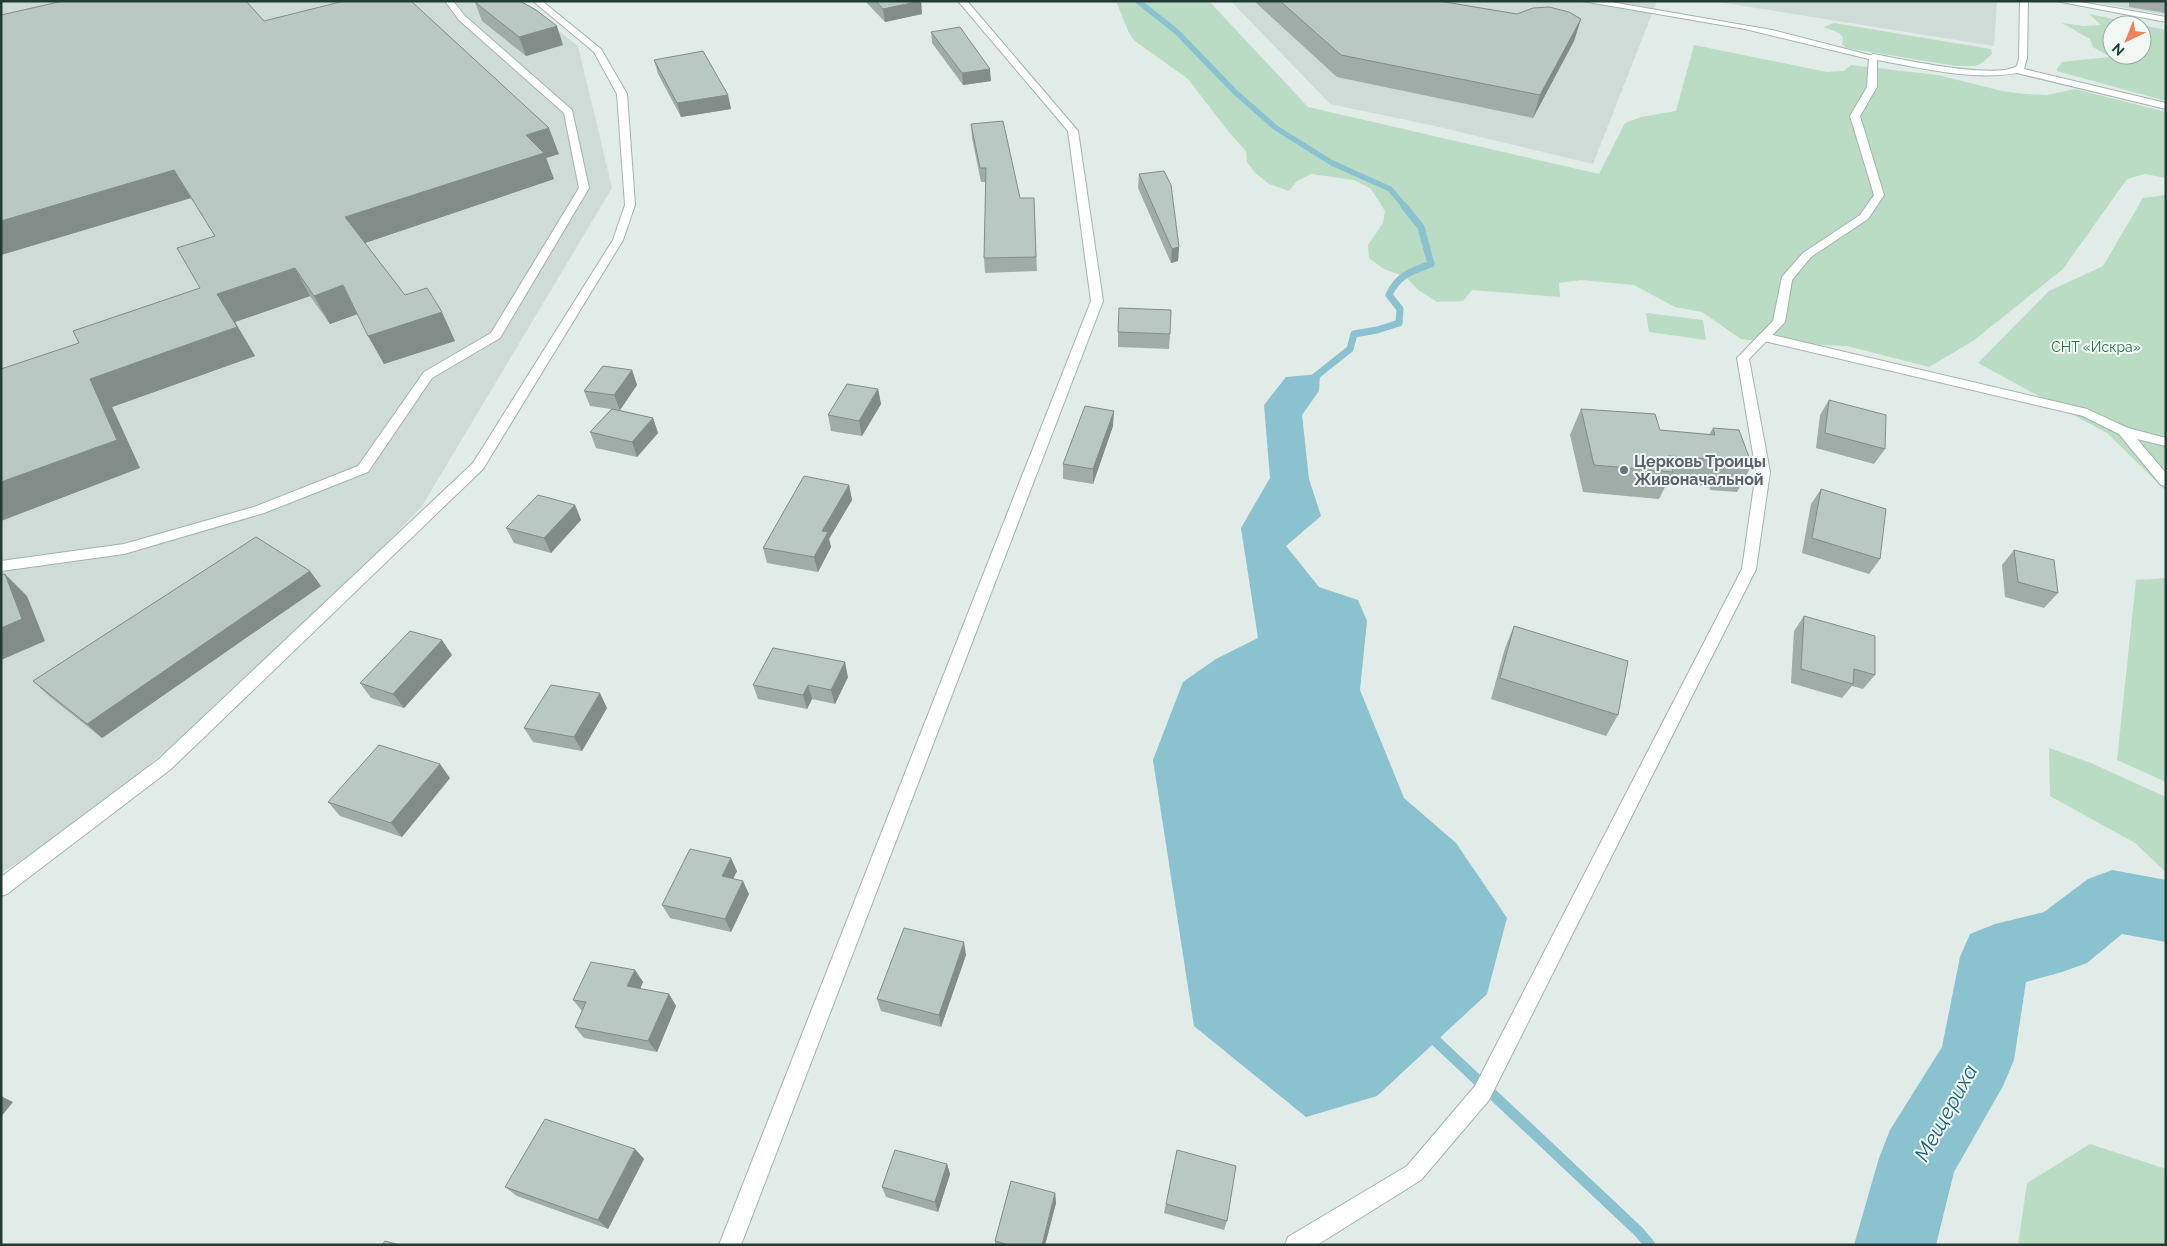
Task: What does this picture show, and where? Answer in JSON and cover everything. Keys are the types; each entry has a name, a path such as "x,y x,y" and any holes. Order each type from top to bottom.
{"street":[{"path":"1,566 124,549 259,510 363,469 428,375 496,335 584,188 569,112 462,18 449,1"},
{"path":"1,888 164,764 478,466 618,240 630,205 622,94 598,51 537,1"},
{"path":"730,1245 1097,301 1073,131 962,1"},
{"path":"1586,1 1656,11 1753,30 1873,57 1964,71 2018,70 2166,106"},
{"path":"2018,70 2021,68 2023,58 2024,1"},
{"path":"2060,1 2166,20"},
{"path":"1296,1245 1414,1173 1482,1093 1749,569 1764,472 1743,358 1779,322 1786,278 1807,255 1864,217 1880,195 1855,116 1872,87 1873,57"},
{"path":"1764,337 2086,413 2124,431 2166,442"},
{"path":"2124,431 2166,482"}],"shaded area":[{"path":"1,1 487,1 528,7 578,46 612,188 422,506 277,659 70,830 1,873"},
{"path":"1231,1 1657,1 1593,164 1435,126 1330,104"},
{"path":"1712,1 1997,1 1994,46"},
{"path":"2087,1 2166,1 2166,15"}],"green space":[{"path":"1116,1 1209,1 1308,107 1599,174 1625,123 1641,117 1676,111 1694,45 1827,72 1844,71 1851,65 1938,75 2002,91 2025,94 2047,95 2075,89 2166,112 2166,178 2145,174 2127,179 2063,269 1973,341 1929,367 1847,346 1791,344 1741,339 1702,312 1675,307 1634,285 1581,280 1559,283 1560,297 1472,290 1463,301 1437,302 1418,290 1406,277 1384,269 1369,258 1368,245 1383,223 1385,211 1371,189 1354,180 1311,174 1297,181 1289,191 1269,184 1255,173 1247,162 1246,151 1188,79 1135,41 1129,33"},
{"path":"2089,14 2102,17 2102,52 2093,47 2090,39 2062,23 2084,26 2101,25"},
{"path":"1834,23 1991,49 1992,54 1982,63 1975,66 1956,66 1846,48 1842,44 1843,37 1839,33 1824,27"},
{"path":"2152,27 2166,30 2166,101 2057,71 2062,62 2102,58 2102,65 2152,65"},
{"name":"СНТ «Искра»","path":"2166,195 2166,491 2107,433 1978,363 2049,291 2103,266 2143,198"},
{"path":"1646,313 1703,320 1706,340 1649,332"},
{"path":"2166,578 2166,782 2117,760 2136,580"},
{"path":"2049,748 2091,763 2166,797 2166,872 2135,843 2050,796"},
{"path":"2090,1144 2166,1169 2166,1245 2018,1245 2027,1183"}],"water":[{"path":"1320,374 1319,391 1302,415 1309,479 1321,516 1286,546 1319,587 1358,600 1367,621 1360,690 1404,798 1456,843 1507,918 1487,994 1377,1096 1306,1117 1194,1026 1153,760 1183,682 1216,659 1258,638 1241,528 1270,478 1264,405 1286,377"}],"building":[{"path":"63,1 246,1 264,21 344,1 411,1 549,128 526,135 544,153 345,217 405,295 427,288 442,312 368,336 343,285 314,296 295,268 217,294 237,327 90,379 117,440 1,482 1,369 79,343 73,331 200,288 177,248 215,236 174,170 1,221 1,15"},
{"path":"520,1 536,10 557,26 519,37 475,2"},
{"path":"876,1 921,1 883,9"},
{"path":"1280,1 1439,1 1517,14 1533,8 1549,7 1569,12 1581,19 1540,95 1341,55"},
{"path":"960,27 990,69 962,73 931,32"},
{"path":"703,51 728,95 677,103 654,60"},
{"path":"1003,121 1020,198 1034,198 1036,257 984,258 986,168 980,168 971,124"},
{"path":"1164,171 1171,185 1179,247 1172,249 1139,174"},
{"path":"1119,308 1171,310 1170,334 1118,332"},
{"path":"603,366 632,370 614,395 584,391"},
{"path":"847,384 878,389 859,421 828,415"},
{"path":"1829,400 1886,415 1885,449 1825,433"},
{"path":"1085,406 1114,411 1093,469 1063,464"},
{"path":"612,409 653,418 632,442 590,432"},
{"path":"1581,409 1655,414 1660,430 1715,435 1713,428 1739,430 1752,465 1725,463 1724,460 1668,456 1673,472 1594,465"},
{"path":"804,476 849,485 822,531 828,532 814,557 763,548"},
{"path":"1821,489 1886,509 1880,559 1812,538"},
{"path":"538,495 575,505 544,538 506,528"},
{"path":"256,537 310,571 87,724 33,681"},
{"path":"2014,550 2054,560 2058,593 2018,582"},
{"path":"5,574 22,619 1,628 1,575"},
{"path":"1804,616 1875,636 1875,675 1854,669 1853,684 1801,669"},
{"path":"1514,626 1628,661 1618,715 1500,678"},
{"path":"410,631 442,640 393,694 360,683"},
{"path":"773,648 845,662 831,690 808,685 803,695 753,685"},
{"path":"551,685 600,693 574,737 524,728"},
{"path":"379,745 440,764 391,823 328,802"},
{"path":"690,849 731,858 722,876 743,881 725,919 662,905"},
{"path":"904,928 964,942 939,1015 877,999"},
{"path":"591,962 635,970 627,986 669,994 648,1041 575,1027 586,1002 573,1000"},
{"path":"545,1119 635,1149 598,1220 505,1187"},
{"path":"895,1150 947,1164 935,1202 882,1187"},
{"path":"1177,1150 1236,1166 1227,1221 1166,1204"},
{"path":"1011,1181 1055,1193 1042,1245 1009,1245 995,1241"},
{"path":"385,1241 400,1245 382,1245"}],"waterway":[{"path":"1138,1 1177,32 1235,92 1276,128 1332,163 1390,189 1405,207"},
{"path":"1311,380 1350,349 1354,334 1377,330 1399,323 1400,309 1389,295 1401,278 1431,264 1421,227 1404,206"},
{"name":"Мещериха","path":"1895,1245 1918,1158 1977,1060 1995,957 2062,940 2112,901 2166,911"},
{"path":"1433,1031 1436,1041 1639,1232 1650,1245"}],"place":[{"name":"Церковь Троицы Живоначальной","path":"1624,470"}]}
